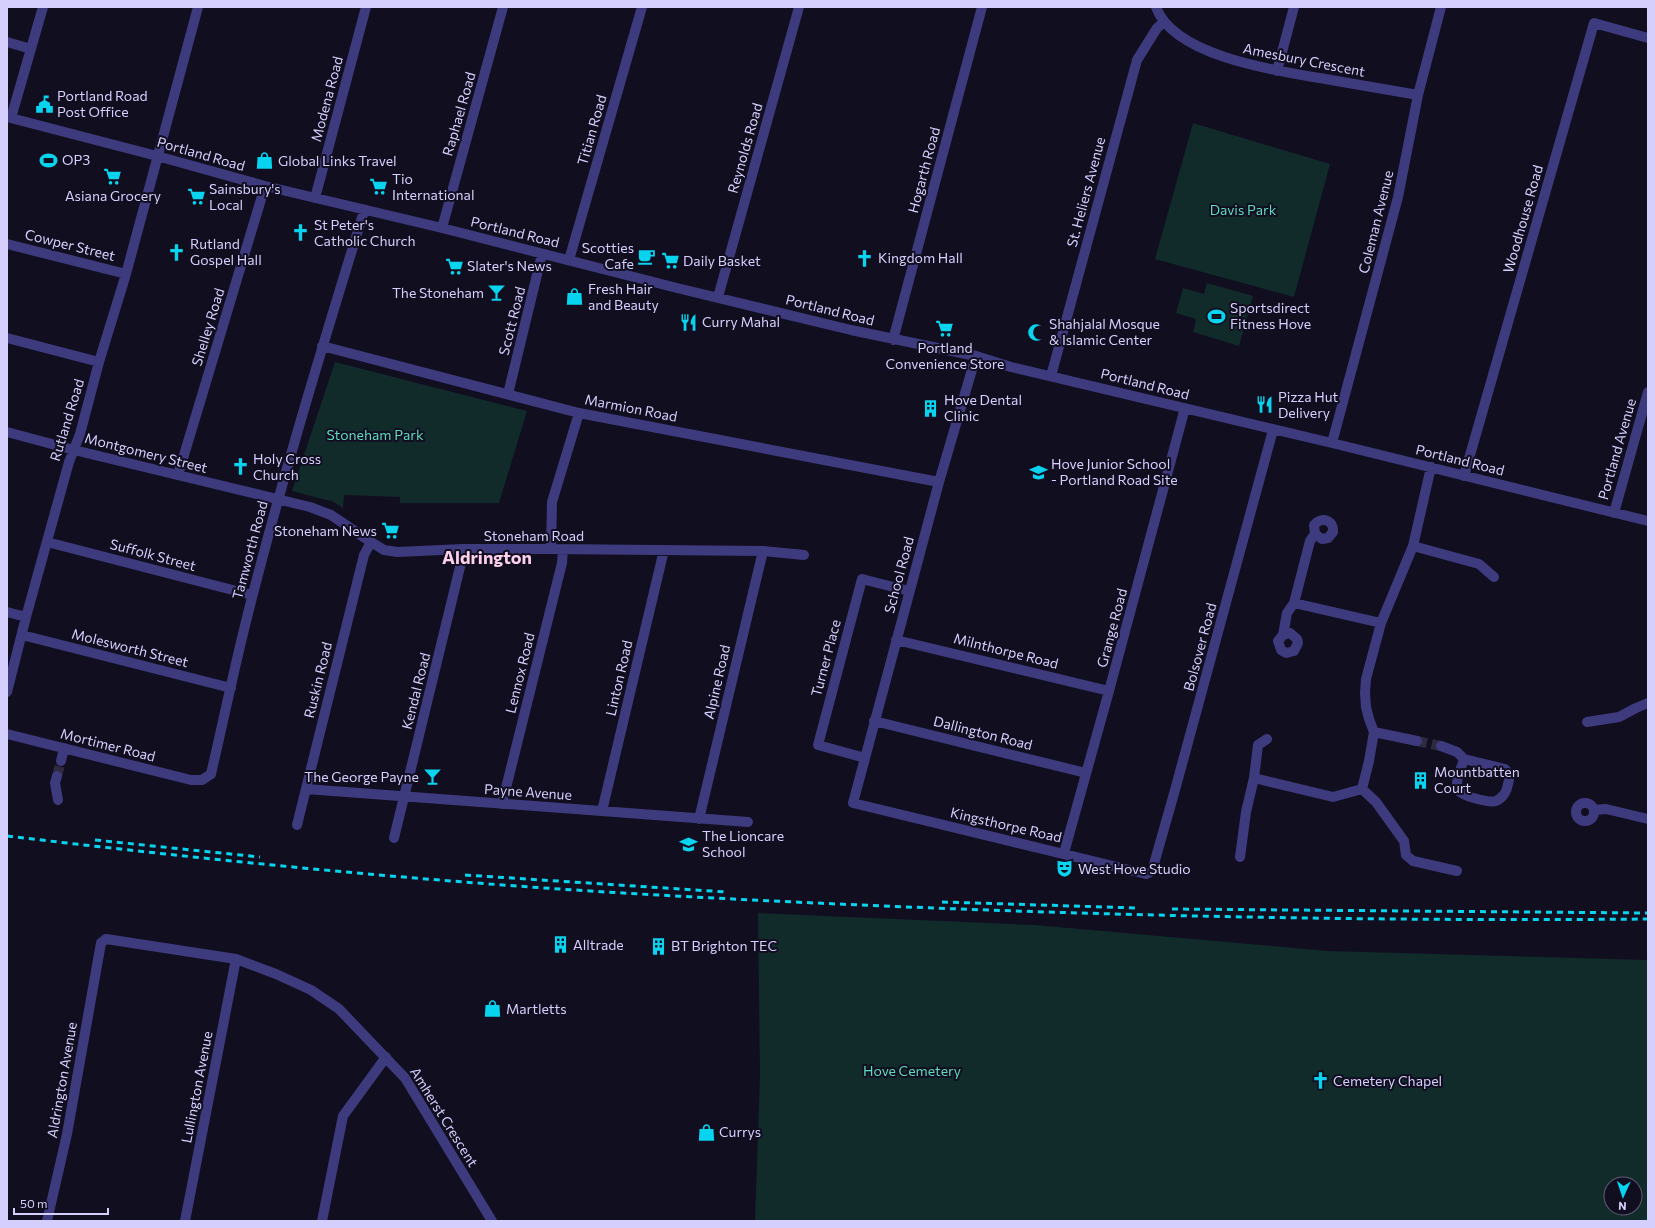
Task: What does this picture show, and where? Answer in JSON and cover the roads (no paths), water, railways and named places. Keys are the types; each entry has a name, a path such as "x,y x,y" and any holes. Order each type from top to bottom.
{"street":[{"path":"9,118 43,7"},
{"name":"Rutland Road","path":"7,692 69,462 74,450 126,274 198,7"},
{"name":"Modena Road","path":"315,198 366,7"},
{"name":"Raphael Road","path":"442,228 504,7"},
{"name":"Titian Road","path":"569,260 642,7"},
{"name":"Reynolds Road","path":"718,297 799,7"},
{"name":"Hogarth Road","path":"893,340 982,7"},
{"name":"Amesbury Crescent","path":"1156,7 1159,16 1164,22 1183,37 1210,51 1234,60 1278,71 1418,95"},
{"path":"1278,71 1294,7"},
{"name":"Coleman Avenue","path":"1332,443 1398,197 1418,95 1442,7"},
{"name":"St. Heliers Avenue","path":"1051,376 1137,60 1157,28 1164,22"},
{"name":"Woodhouse Road","path":"1464,476 1594,23 1648,38"},
{"path":"7,42 31,49"},
{"name":"Portland Road","path":"9,118 157,156 265,186 364,211 442,228 677,288 893,340 976,356 1011,367 1332,443 1648,521"},
{"name":"Shelley Road","path":"178,475 265,186"},
{"name":"Tamworth Road","path":"202,780 211,774 252,595 322,346 364,211"},
{"name":"Cowper Street","path":"7,244 126,274"},
{"name":"Scott Road","path":"508,394 542,254"},
{"path":"7,338 99,362"},
{"name":"Marmion Road","path":"322,346 578,412 939,482"},
{"name":"School Road","path":"853,803 909,591 976,356"},
{"name":"Portland Avenue","path":"1614,513 1648,392"},
{"name":"Grange Road","path":"1064,853 1185,408"},
{"path":"551,549 552,502 578,412"},
{"name":"Bolsover Road","path":"1152,871 1273,430"},
{"name":"Montgomery Street","path":"7,432 278,500"},
{"path":"1362,789 1374,732 1369,719 1365,693 1366,679 1381,623 1413,546 1430,467"},
{"name":"Stoneham Road","path":"278,500 310,507 331,515 384,550 397,552 551,549 763,551 804,555"},
{"path":"1283,634 1287,614 1294,603 1310,541 1315,534"},
{"name":"Suffolk Street","path":"47,542 252,595"},
{"name":"Ruskin Road","path":"297,825 364,555 371,542"},
{"path":"1413,546 1479,564 1494,577"},
{"name":"Kendal Road","path":"394,838 462,563 463,550"},
{"name":"Lennox Road","path":"502,804 562,563 563,550"},
{"name":"Linton Road","path":"602,812 664,550"},
{"name":"Alpine Road","path":"699,819 763,551"},
{"name":"Turner Place","path":"865,758 818,745 862,579 909,591"},
{"path":"1294,603 1381,623"},
{"path":"7,612 26,617"},
{"name":"Molesworth Street","path":"22,635 230,688"},
{"name":"Milnthorpe Road","path":"896,640 1109,691"},
{"path":"1587,722 1619,717 1648,703"},
{"name":"Dallington Road","path":"874,721 1086,773"},
{"path":"1374,732 1417,741"},
{"name":"Mortimer Road","path":"7,734 191,780 202,780"},
{"path":"1240,857 1246,812 1254,778 1258,745 1267,739"},
{"path":"1441,746 1457,752 1464,760 1506,769 1510,778 1508,787 1501,798 1490,802 1462,795 1458,791 1457,787 1464,760"},
{"path":"61,761 64,748"},
{"path":"57,776 55,783 58,800"},
{"path":"1254,778 1333,797 1362,789"},
{"name":"Payne Avenue","path":"306,789 748,822"},
{"path":"1362,789 1376,802 1404,841 1406,855 1413,861 1457,871"},
{"name":"Kingsthorpe Road","path":"853,803 1146,874 1152,871"},
{"path":"1594,810 1606,809 1648,819"},
{"name":"Amherst Crescent","path":"101,943 106,939 236,959 276,974 311,990 339,1009 386,1057 404,1078 492,1221"},
{"name":"Aldrington Avenue","path":"47,1221 67,1134 101,943"},
{"name":"Lullington Avenue","path":"185,1221 236,959"},
{"path":"322,1221 343,1116 386,1057"}],"tunnel":[{"path":"1417,741 1441,746"},
{"path":"57,776 61,761"}],"railway":[{"path":"7,836 165,854 402,877 561,889 766,901 1144,915 1396,919 1648,919"},
{"path":"95,840 260,857"},
{"path":"465,875 726,892"},
{"path":"942,902 1138,908"},
{"path":"1172,909 1648,913"}],"place":[{"name":"Portland Road Post Office","path":"44,104"},
{"name":"OP3","path":"49,160"},
{"name":"Global Links Travel","path":"265,161"},
{"name":"Asiana Grocery","path":"113,176"},
{"name":"Tio International","path":"379,187"},
{"name":"Sainsbury's Local","path":"196,197"},
{"name":"St Peter's Catholic Church","path":"301,233"},
{"name":"Rutland Gospel Hall","path":"177,252"},
{"name":"Scotties Cafe","path":"647,256"},
{"name":"Kingdom Hall","path":"865,258"},
{"name":"Daily Basket","path":"670,261"},
{"name":"Slater's News","path":"454,266"},
{"name":"The Stoneham","path":"497,293"},
{"name":"Fresh Hair and Beauty","path":"575,297"},
{"name":"Sportsdirect Fitness Hove","path":"1217,316"},
{"name":"Curry Mahal","path":"689,322"},
{"name":"Portland Convenience Store","path":"945,328"},
{"name":"Shahjalal Mosque & Islamic Center","path":"1036,332"},
{"name":"Pizza Hut Delivery","path":"1265,405"},
{"name":"Hove Dental Clinic","path":"931,408"},
{"name":"Holy Cross Church","path":"240,467"},
{"name":"Hove Junior School - Portland Road Site","path":"1038,472"},
{"name":"Stoneham News","path":"390,531"},
{"name":"The George Payne","path":"432,777"},
{"name":"Mountbatten Court","path":"1421,780"},
{"name":"The Lioncare School","path":"689,844"},
{"name":"West Hove Studio","path":"1065,869"},
{"name":"Alltrade","path":"560,945"},
{"name":"BT Brighton TEC","path":"658,946"},
{"name":"Martletts","path":"493,1009"},
{"name":"Cemetery Chapel","path":"1320,1081"},
{"name":"Currys","path":"706,1132"}],"district":[{"name":"Aldrington","path":"487,558"}],"park label":[{"name":"Davis Park","path":"1243,210"},
{"name":"Stoneham Park","path":"375,435"},
{"name":"Hove Cemetery","path":"912,1071"}]}
